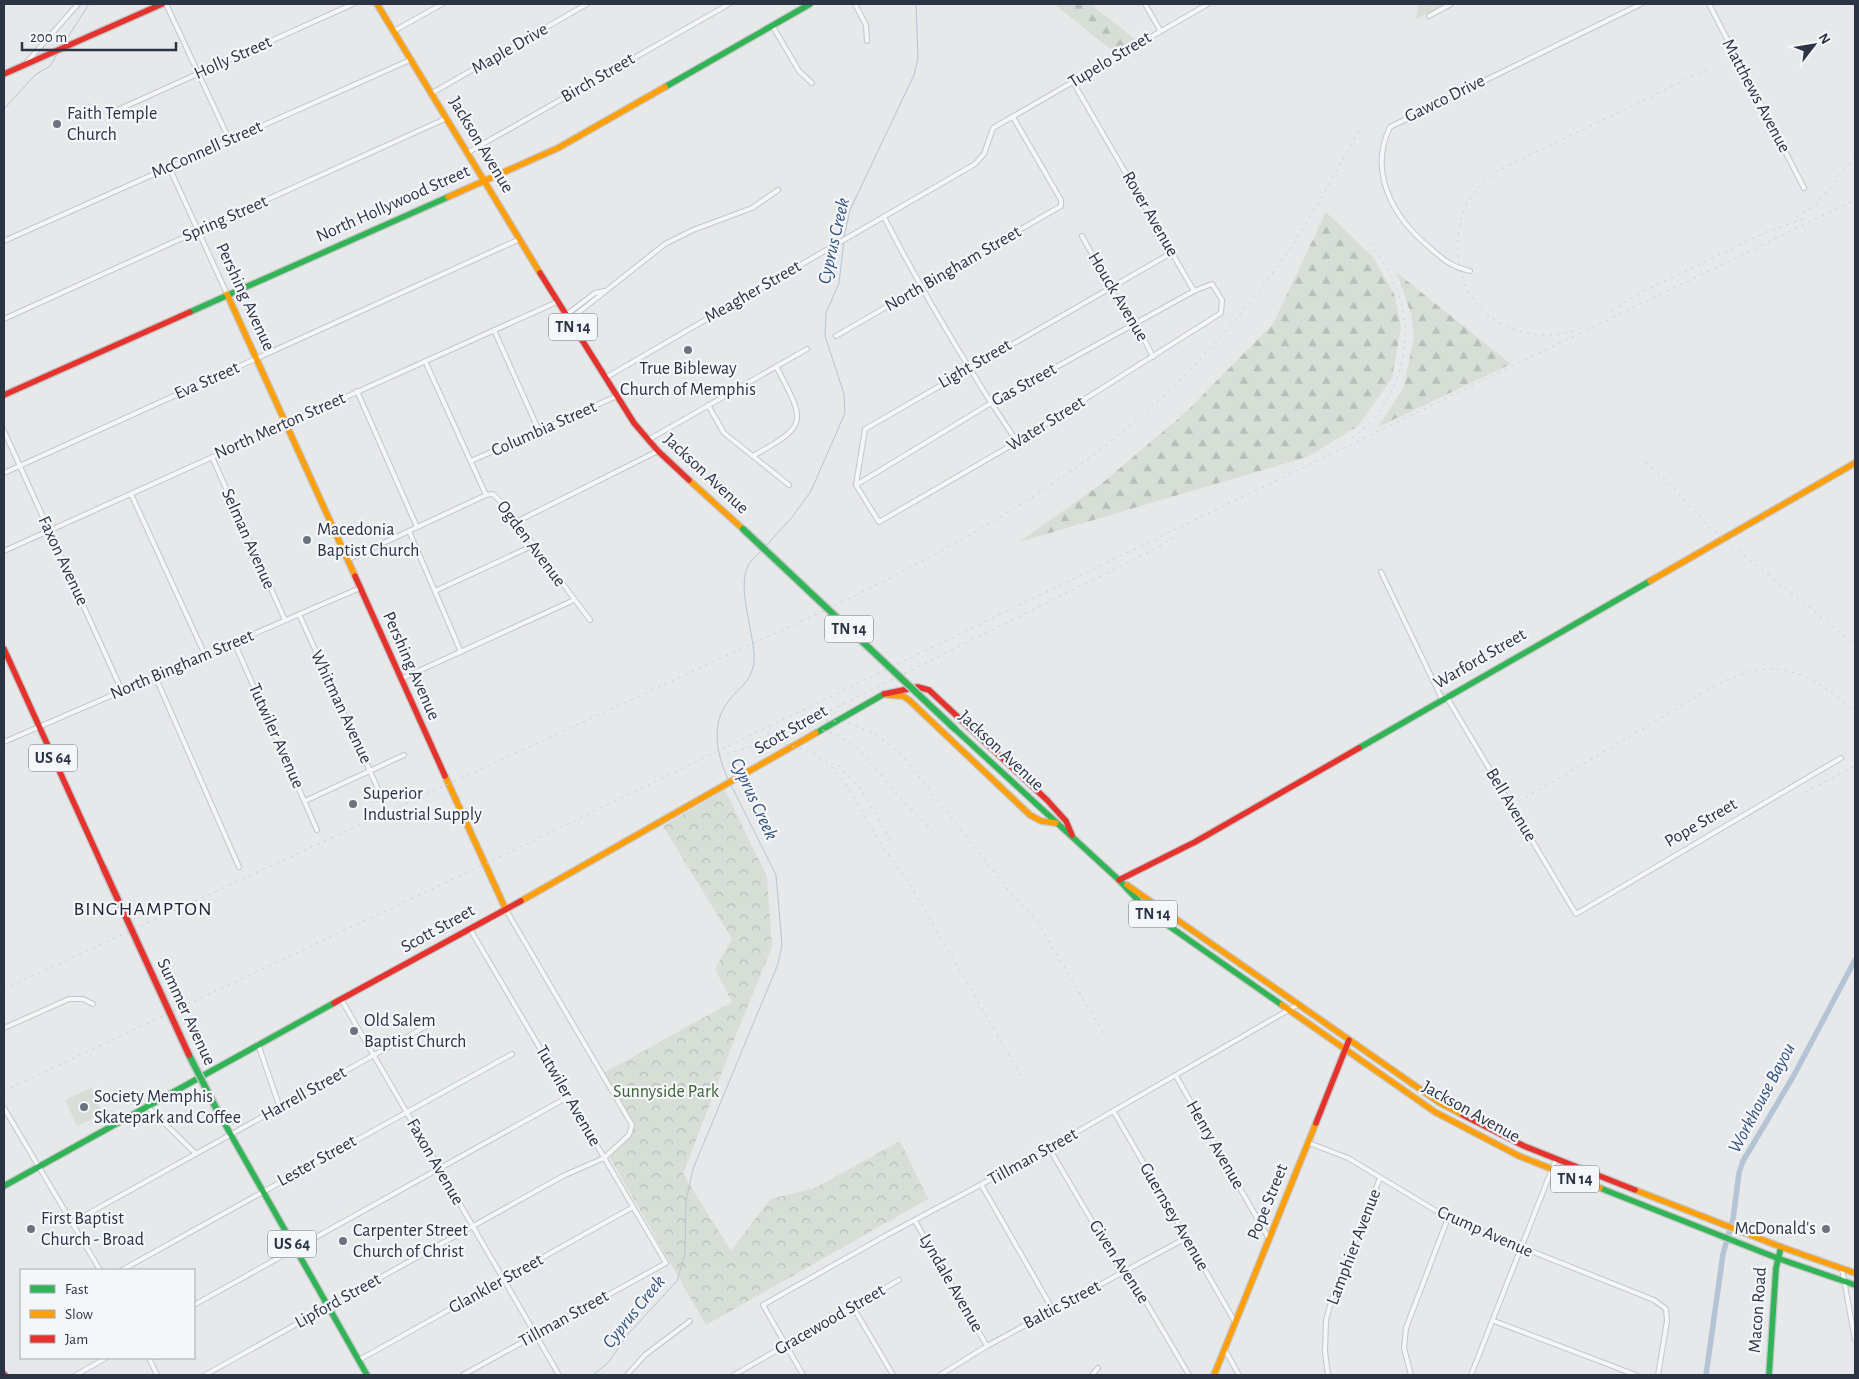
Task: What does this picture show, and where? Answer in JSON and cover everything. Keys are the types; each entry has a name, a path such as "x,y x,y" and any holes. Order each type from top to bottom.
{"main road":[{"path":"4,74 58,48 164,4"},
{"name":"Jackson Avenue","path":"378,4 557,302 617,396 658,452 744,529 955,729 1120,880 1150,912 1434,1112 1519,1156 1552,1170 1777,1258 1855,1285"},
{"name":"North Hollywood Street","path":"4,395 558,148 810,4"},
{"name":"Pershing Avenue","path":"227,294 506,910"},
{"name":"Warford Street","path":"1120,880 1194,842 1855,463"},
{"name":"Summer Avenue","path":"4,649 181,1039 230,1135 368,1375"},
{"name":"Scott Street","path":"4,1186 258,1044 506,910 884,694 918,687 929,690 1047,800 1066,821 1073,838"},
{"path":"884,694 903,696 909,700 1030,815 1041,821 1056,823"},
{"name":"Jackson Avenue","path":"1120,880 1440,1103 1524,1146 1780,1248 1855,1273"},
{"name":"Pope Street","path":"1214,1375 1349,1040"},
{"name":"Macon Road","path":"1769,1375 1777,1258 1780,1248"}],"street":[{"path":"26,63 78,4"},
{"path":"164,4 199,73 229,139"},
{"name":"Holly Street","path":"113,112 353,4"},
{"path":"394,31 442,4"},
{"name":"Maple Drive","path":"432,93 587,4"},
{"name":"Birch Street","path":"467,153 729,4"},
{"path":"855,4 866,25 867,41"},
{"path":"1145,4 1160,30"},
{"name":"Tupelo Street","path":"1013,117 1160,30 1208,4"},
{"path":"1429,16 1451,4"},
{"name":"Gawco Drive","path":"1470,271 1450,266 1414,234 1398,213 1386,190 1381,168 1383,140 1390,127 1641,4"},
{"name":"Matthews Avenue","path":"1709,4 1804,188"},
{"path":"772,25 799,71 812,84"},
{"name":"McConnell Street","path":"4,241 229,139 411,60"},
{"name":"Rover Avenue","path":"1073,82 1194,291"},
{"name":"North Bingham Street","path":"836,336 1057,209 1061,204 1058,196 1013,117"},
{"name":"Meagher Street","path":"606,378 975,164 984,154 993,128 1013,117"},
{"name":"Spring Street","path":"4,319 447,118"},
{"name":"Pershing Avenue","path":"169,167 227,294"},
{"path":"567,318 665,244 693,230 752,208 778,190"},
{"path":"884,217 920,287 968,368 1017,442"},
{"name":"Houck Avenue","path":"1082,236 1131,325 1142,335 1153,357"},
{"name":"Eva Street","path":"4,473 520,239"},
{"name":"Light Street","path":"856,484 865,429 968,368 1173,252"},
{"name":"Water Street","path":"856,484 879,522 1017,442 1210,322 1221,313 1222,300 1212,284 1194,291"},
{"name":"Gas Street","path":"856,484 991,403 1194,291"},
{"name":"North Merton Street","path":"4,551 557,302"},
{"path":"494,330 539,431"},
{"path":"648,440 777,368 807,349"},
{"name":"Ogden Avenue","path":"425,361 486,495 492,494 516,522 532,546 590,620"},
{"path":"753,456 786,437 795,427 796,404 777,368"},
{"path":"357,391 418,527"},
{"name":"Columbia Street","path":"471,462 617,396"},
{"path":"708,405 724,433 789,486"},
{"name":"Faxon Avenue","path":"4,431 122,691"},
{"path":"516,522 658,452"},
{"name":"Selman Avenue","path":"212,457 285,620"},
{"path":"131,494 205,655"},
{"path":"348,560 486,495"},
{"path":"409,531 460,652"},
{"path":"435,591 532,546"},
{"name":"Bell Avenue","path":"1381,572 1444,697 1576,914"},
{"name":"North Bingham Street","path":"4,742 360,588"},
{"path":"401,680 574,600"},
{"name":"Whitman Avenue","path":"299,614 383,800"},
{"name":"Tutwiler Avenue","path":"234,642 317,830"},
{"path":"156,676 239,867"},
{"path":"305,801 404,754"},
{"name":"Pope Street","path":"1576,914 1841,758"},
{"name":"Pershing Avenue","path":"506,910 632,1125 629,1135 604,1158"},
{"name":"Tutwiler Avenue","path":"470,929 666,1263"},
{"path":"1193,942 1199,934"},
{"path":"4,1028 69,999 83,999 93,1004"},
{"name":"Faxon Avenue","path":"342,999 373,1056 559,1375"},
{"name":"Tillman Street","path":"786,1345 763,1305 1114,1112 1299,1004"},
{"name":"Harrell Street","path":"73,1222 430,1024"},
{"path":"258,1044 280,1108"},
{"name":"Lester Street","path":"124,1269 512,1054"},
{"name":"Henry Avenue","path":"1176,1076 1269,1240"},
{"path":"195,1304 568,1097"},
{"path":"1434,1112 1440,1103"},
{"path":"147,1106 196,1154"},
{"path":"4,1108 99,1269"},
{"name":"Guernsey Avenue","path":"1114,1112 1235,1322"},
{"name":"Crump Avenue","path":"1309,1143 1348,1158 1448,1218 1521,1249 1654,1300 1666,1309 1667,1321 1658,1375"},
{"name":"Given Avenue","path":"1049,1148 1124,1272 1130,1275 1189,1375"},
{"name":"Lipford Street","path":"205,1375 563,1176 604,1158"},
{"path":"1471,1375 1556,1159"},
{"name":"Lamphier Avenue","path":"1328,1375 1325,1352 1326,1320 1332,1295 1380,1178"},
{"path":"982,1186 1053,1310"},
{"name":"Glankler Street","path":"359,1360 633,1207"},
{"path":"1411,1375 1404,1348 1406,1328 1448,1218"},
{"name":"Lyndale Avenue","path":"915,1221 986,1346"},
{"name":"Baltic Street","path":"940,1375 986,1346 1186,1238"},
{"name":"Tillman Street","path":"463,1375 666,1263"},
{"path":"1842,1269 1855,1340"},
{"name":"Gracewood Street","path":"734,1375 900,1280"},
{"path":"853,1307 893,1375"},
{"path":"1494,1320 1636,1375"},
{"path":"627,1375 645,1355 690,1321"},
{"path":"786,1345 803,1375"},
{"path":"1224,1350 1239,1375"},
{"path":"76,1375 104,1359"},
{"path":"149,1359 157,1375"},
{"path":"1092,1375 1098,1368"}],"green space":[{"path":"1054,4 1090,4 1135,39 1114,52"},
{"path":"1419,4 1444,4 1415,20"},
{"path":"1326,212 1373,257 1394,294 1401,327 1392,378 1358,426 1307,457 1019,542 1100,485 1185,413 1273,324"},
{"path":"1397,273 1511,364 1378,427 1404,387 1414,336 1411,314"},
{"name":"Sunnyside Park","path":"725,790 767,877 772,947 683,1174 731,1251 770,1199 815,1188 900,1141 928,1199 706,1325 608,1154 629,1135 632,1125 602,1074 732,1002 715,969 732,939 663,826"},
{"name":"Society Memphis Skatepark and Coffee","path":"91,1088 103,1114 77,1126 65,1100"}],"waterway":[{"path":"63,45 89,4"},
{"name":"Cyprus Creek","path":"844,237 850,210 914,75 918,59 916,4"},
{"path":"4,109 35,75 50,66 58,53"},
{"name":"Cyprus Creek","path":"765,547 793,516 811,491 845,413 844,394 825,336 826,313 839,283 844,241"},
{"name":"Cyprus Creek","path":"728,779 719,752 718,724 725,706 747,681 753,669 754,652 744,585 745,574 749,564 762,550"},
{"name":"Cyprus Creek","path":"593,1375 608,1363 628,1334 677,1281 685,1254 686,1200 693,1169 778,964 782,945 776,875 731,785"},
{"name":"Workhouse Bayou","path":"1706,1375 1723,1254 1733,1219 1739,1173 1743,1161 1793,1077 1855,960"}],"railway":[{"path":"1574,331 1551,335 1529,333 1508,327 1490,317 1476,302 1465,284 1459,263 1458,239 1462,215 1467,204 1474,193 1499,170 1708,69"},
{"path":"4,989 817,614 934,555 1046,488 1116,437 1166,394 1234,321 1294,243 1360,129"},
{"path":"1796,217 1817,204 1855,156"},
{"path":"4,1091 485,864 1855,200"},
{"path":"1612,311 1640,293 1764,233 1805,218"},
{"path":"1352,438 1369,424 1393,388 1400,368 1404,347 1405,325 1394,283 1379,256 1367,240"},
{"path":"1646,463 1663,477 1711,529 1855,644"},
{"path":"767,734 833,709 1151,551 1179,535"},
{"path":"1519,801 1711,688 1755,670 1769,669 1793,672 1815,682 1855,711"},
{"path":"811,721 827,720 849,723 874,733 901,754 1014,897 1037,921 1105,1036"},
{"path":"800,728 830,732 852,745 933,831"},
{"path":"727,754 762,743"},
{"path":"755,744 781,743 812,752 832,767 846,784 883,847 906,878 1024,1081"},
{"path":"838,765 862,791 891,841"},
{"path":"1805,792 1855,766"}],"traffic: fast":[{"path":"665,87 810,4"},
{"path":"190,312 448,197"},
{"path":"743,529 955,729"},
{"path":"1359,748 1650,581"},
{"path":"816,733 884,694"},
{"path":"955,729 1119,880 1149,912 1282,1005"},
{"path":"4,1186 334,1003"},
{"path":"189,1055 218,1112"},
{"path":"218,1112 367,1375"},
{"path":"1600,1188 1777,1258 1855,1285"},
{"path":"1769,1375 1776,1268 1781,1247"}],"traffic: slow":[{"path":"377,4 540,273"},
{"path":"448,197 558,148 665,87"},
{"path":"227,294 355,576"},
{"path":"1650,581 1855,463"},
{"path":"689,480 743,529"},
{"path":"888,695 903,696 909,700 1030,815 1041,821 1056,823"},
{"path":"521,901 816,733"},
{"path":"445,776 506,910"},
{"path":"1127,885 1440,1103 1463,1115"},
{"path":"1282,1005 1435,1112 1519,1156 1600,1188"},
{"path":"1214,1375 1316,1123"},
{"path":"1635,1190 1781,1247 1855,1273"}],"traffic: jam":[{"path":"4,74 162,4"},
{"path":"540,273 634,423 658,451 689,480"},
{"path":"4,395 190,312"},
{"path":"355,576 445,776"},
{"path":"4,649 103,867"},
{"path":"884,694 918,687 929,690 1047,800 1066,821 1072,835"},
{"path":"1119,880 1195,842 1359,748"},
{"path":"103,867 189,1055"},
{"path":"334,1003 521,901"},
{"path":"1316,1123 1349,1040"},
{"path":"1463,1115 1524,1146 1635,1190"}],"place":[{"name":"Faith Temple Church","path":"57,124"},
{"name":"True Bibleway Church of Memphis","path":"688,350"},
{"name":"Macedonia Baptist Church","path":"307,540"},
{"name":"Superior Industrial Supply","path":"353,804"},
{"name":"Old Salem Baptist Church","path":"354,1031"},
{"name":"Society Memphis Skatepark and Coffee","path":"84,1107"},
{"name":"First Baptist Church - Broad","path":"31,1229"},
{"name":"McDonald's","path":"1826,1229"},
{"name":"Carpenter Street Church of Christ","path":"343,1241"}],"district":[{"name":"BINGHAMPTON","path":"143,909"}]}
